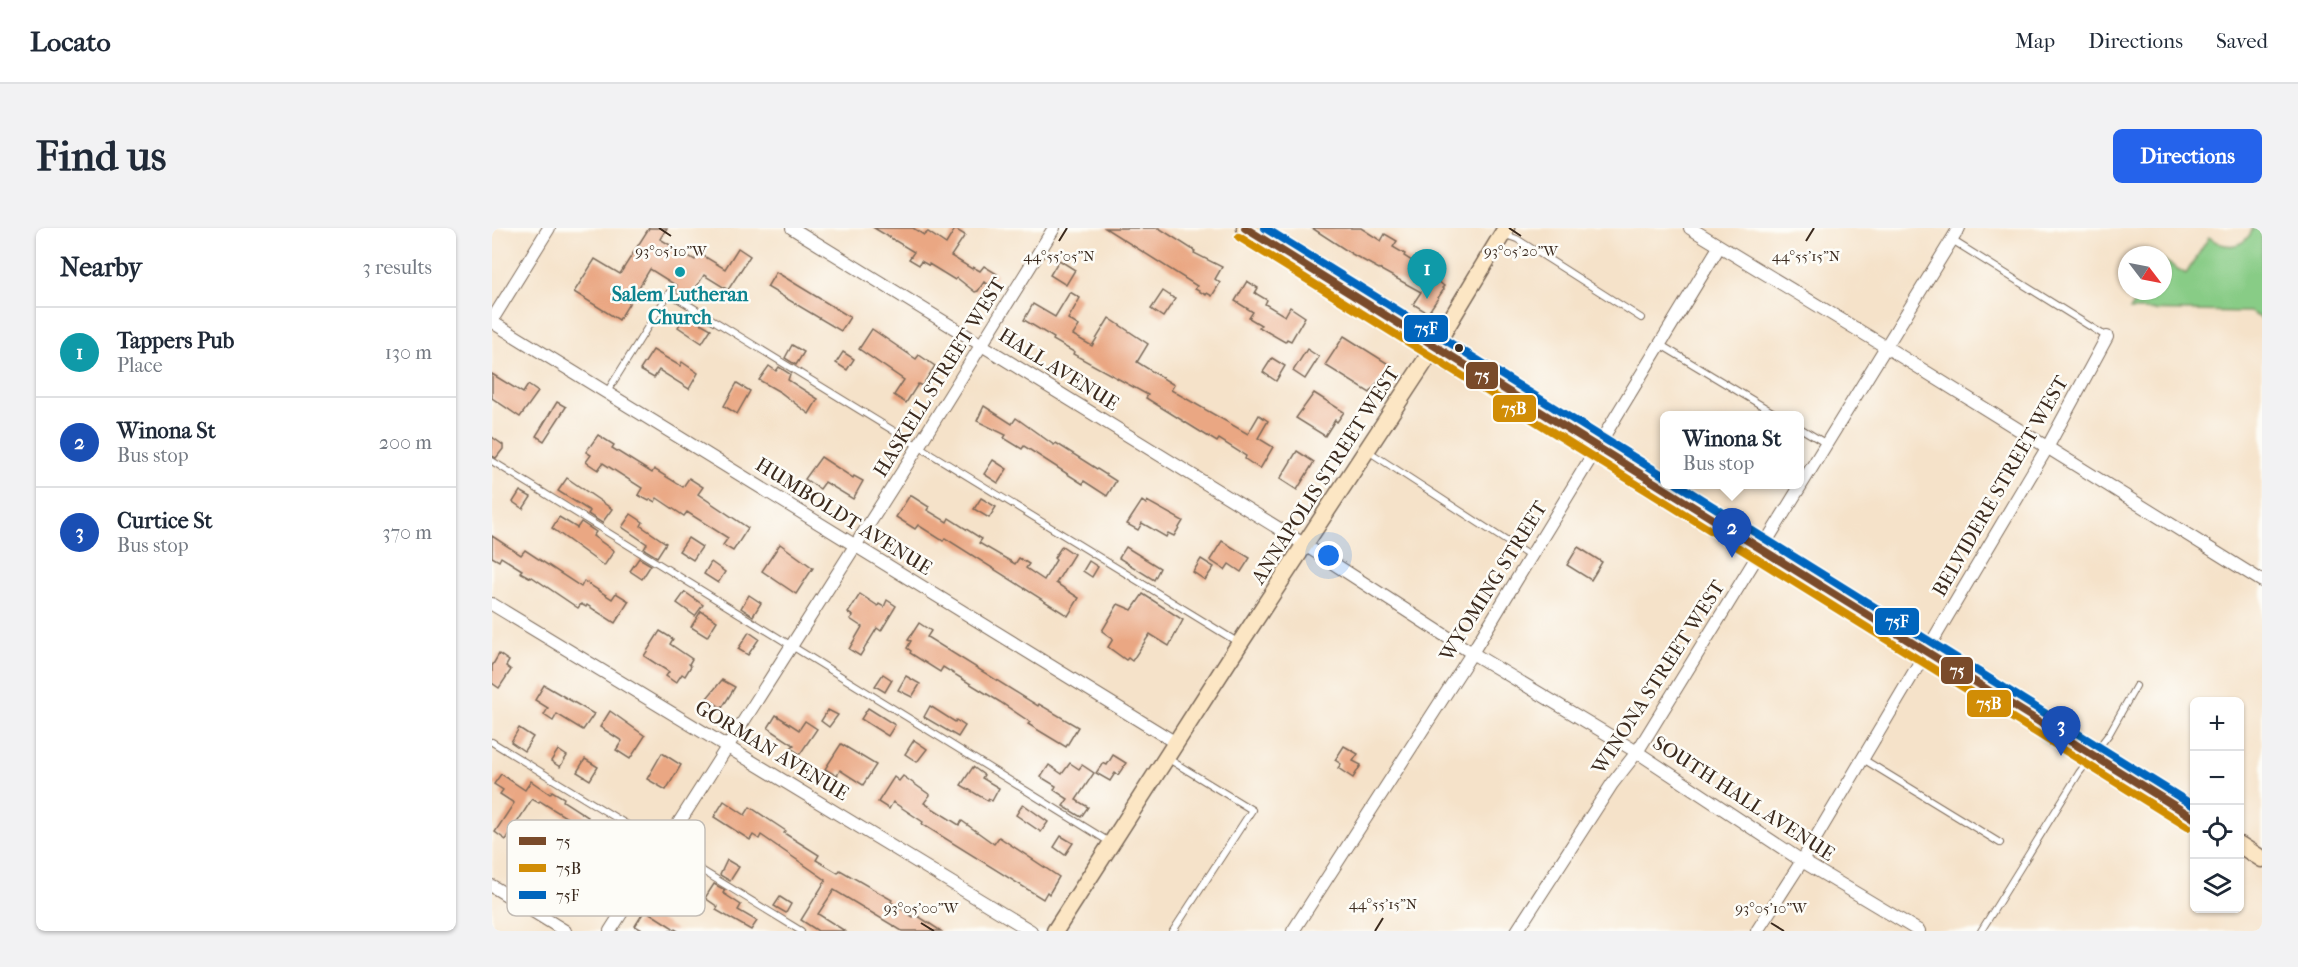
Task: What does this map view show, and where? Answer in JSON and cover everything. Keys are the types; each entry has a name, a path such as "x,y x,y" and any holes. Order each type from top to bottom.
{"street":[{"path":"492,321 549,228"},
{"name":"HALL AVENUE","path":"792,228 1305,544"},
{"name":"HASKELL STREET WEST","path":"682,820 983,345 1054,228"},
{"path":"1245,228 1660,487"},
{"path":"1690,228 1886,346 2262,581"},
{"name":"WINONA STREET WEST","path":"1804,479 1959,228"},
{"name":"ANNAPOLIS STREET WEST","path":"1055,931 1240,643 1436,346 1504,231"},
{"name":"WYOMING STREET","path":"1293,931 1472,653 1719,247"},
{"name":"HUMBOLDT AVENUE","path":"492,321 856,546 1171,750"},
{"name":"BELVIDERE STREET WEST","path":"1757,931 1802,861 1927,652 2047,448 2107,337"},
{"path":"1664,489 2190,816"},
{"name":"WINONA STREET WEST","path":"1518,931 1612,784 1637,752 1798,489"},
{"name":"SOUTH HALL AVENUE","path":"1305,544 1472,653 1637,752 1802,861 1919,931"},
{"name":"GORMAN AVENUE","path":"492,604 1031,931"},
{"path":"2244,847 2261,856"},
{"path":"492,886 507,895"},
{"path":"541,916 565,931"},
{"name":"HASKELL STREET WEST","path":"610,931 620,916"}],"lane":[{"path":"1504,231 1641,318"},
{"path":"1951,240 2107,337"},
{"path":"607,392 669,293 1240,643"},
{"path":"1661,345 1771,411"},
{"path":"1804,430 1825,443"},
{"path":"1367,450 1531,557"},
{"path":"492,461 1111,844"},
{"path":"1981,931 2092,756 2109,735 2136,686"},
{"path":"492,742 619,820"},
{"path":"1171,750 1252,810 1173,931"},
{"path":"1863,759 2000,843"},
{"path":"705,873 801,931"}],"green space":[{"path":"2253,228 2262,228 2262,319 2250,312 2130,310 2136,300 2172,300 2172,265 2186,274 2209,237 2222,244 2234,245 2240,244"}],"building":[{"name":"Salem Lutheran Church","path":"649,228 667,228 660,239 695,260 699,253 725,269 738,248 750,256 728,290 704,275 689,299 674,289 677,286 650,269 619,320 574,292 595,259 620,274"},
{"path":"874,228 913,228 924,235 928,232 946,244 955,229 965,235 951,256 972,269 973,267 980,271 984,266 997,274 990,285 984,282 975,292 957,278 955,280 929,264 921,261 919,265 909,259 914,252"},
{"path":"1105,228 1159,228 1195,251 1194,253 1222,267 1215,279 1220,283 1212,296 1207,293 1206,295 1195,289 1197,286"},
{"path":"1312,228 1361,228 1381,241 1385,234 1397,241 1393,247 1420,266 1444,286 1442,288 1444,289 1428,313 1413,304 1421,292 1352,254"},
{"path":"1059,260 1075,270 1066,285 1050,275"},
{"path":"776,272 850,317 841,331 767,287"},
{"path":"1247,281 1258,288 1255,293 1267,300 1265,304 1285,316 1290,307 1305,317 1291,341 1287,339 1285,342 1259,327 1261,325 1249,318 1253,312 1235,301"},
{"path":"1163,291 1175,299 1163,317 1151,309"},
{"path":"1070,292 1080,298 1068,319 1079,326 1073,335 1092,346 1109,318 1148,344 1137,362 1174,385 1171,390 1248,434 1259,415 1268,421 1258,438 1273,447 1260,469 1245,459 1246,456 1219,439 1217,442 1146,398 1148,395 1073,354 1074,352 1053,340 1054,338 1024,320 1033,304 1055,317"},
{"path":"686,315 711,329 702,343 678,327"},
{"path":"872,329 916,359 919,355 935,366 922,386 918,384 906,403 894,395 904,380 859,349"},
{"path":"1344,336 1390,365 1370,393 1325,365"},
{"path":"792,345 804,352 796,365 785,358"},
{"path":"1307,349 1319,357 1305,379 1293,371"},
{"path":"653,350 680,366 682,362 698,373 689,389 659,370 654,378 640,370"},
{"path":"843,352 854,359 847,370 836,363"},
{"path":"1272,358 1285,366 1276,381 1263,372"},
{"path":"769,366 776,371 779,367 790,374 788,380 818,399 809,414 780,392 759,380"},
{"path":"492,374 523,393 528,385 538,392 520,417 492,398"},
{"path":"737,383 750,391 737,414 724,406"},
{"path":"1314,393 1344,412 1337,422 1335,420 1325,436 1296,418"},
{"path":"557,402 566,407 544,441 536,436"},
{"path":"984,406 1012,424 1016,418 1054,445 1056,443 1116,481 1107,496 1084,481 1083,484 1024,446 1022,449 1004,438 1006,435 977,421"},
{"path":"598,435 614,445 612,448 652,473 654,469 683,487 689,478 703,487 698,494 748,528 733,551 723,545 728,538 687,512 684,516 657,498 655,502 650,499 649,501 638,495 642,488 603,463 598,470 586,462 591,455 586,452"},
{"path":"492,437 503,445 503,449 496,458 492,456"},
{"path":"1297,451 1314,462 1297,490 1280,479"},
{"path":"821,457 853,478 854,476 863,481 853,499 825,482 820,489 805,479"},
{"path":"993,460 1007,469 998,483 984,474"},
{"path":"567,478 612,509 602,523 588,514 590,511 558,491"},
{"path":"520,491 531,497 523,509 513,502"},
{"path":"910,495 929,507 927,510 947,522 949,518 982,539 979,543 1015,564 1019,558 1029,564 1026,568 1044,580 1062,546 1074,554 1056,583 1079,598 1068,616 945,538 943,541 918,525 915,529 896,517"},
{"path":"981,498 996,507 989,518 974,509"},
{"path":"1142,501 1146,504 1147,501 1183,521 1174,536 1168,533 1166,537 1142,523 1138,530 1127,524"},
{"path":"631,514 643,522 641,526 666,543 657,557 644,549 647,544 622,527"},
{"path":"559,517 577,528 581,522 596,532 593,536 614,551 604,566 552,528"},
{"path":"492,536 521,555 525,550 581,587 584,581 612,599 616,593 629,601 615,623 587,605 586,607 581,604 578,608 532,577 520,572 522,570 501,557 499,561 492,557"},
{"path":"688,538 702,547 693,560 679,551"},
{"path":"1222,541 1250,558 1241,572 1229,564 1225,570 1210,560"},
{"path":"780,544 813,568 796,594 762,571"},
{"path":"1126,547 1160,568 1154,580 1119,558"},
{"path":"1578,547 1602,562 1591,580 1567,565"},
{"path":"639,558 651,565 642,579 630,571"},
{"path":"1201,559 1214,567 1205,580 1193,572"},
{"path":"1089,561 1098,567 1092,577 1083,571"},
{"path":"711,562 725,572 718,583 704,574"},
{"path":"685,592 703,605 695,616 677,603"},
{"path":"860,594 878,606 879,604 884,607 887,600 896,606 881,631 877,628 860,656 849,649 862,627 850,619 853,616 848,613"},
{"path":"1143,594 1183,620 1169,646 1150,634 1132,661 1128,658 1126,660 1108,647 1113,639 1102,631 1118,604 1132,610"},
{"path":"749,595 761,603 753,616 741,608"},
{"path":"701,611 717,621 707,637 691,627"},
{"path":"919,623 931,631 927,637 1038,706 1039,704 1078,727 1066,747 943,667 940,672 910,653 911,651 907,648 911,641 908,640"},
{"path":"660,631 673,639 670,644 692,659 685,676 682,674 676,683 666,676 669,672 644,656"},
{"path":"749,632 759,639 748,655 738,649"},
{"path":"499,654 509,661 506,666 511,670 499,688 492,683 492,666"},
{"path":"883,674 892,680 885,692 875,686"},
{"path":"906,676 920,684 912,697 898,690"},
{"path":"722,680 735,687 722,708 707,698"},
{"path":"544,685 594,714 583,730 557,714 553,721 544,715 548,708 535,700"},
{"path":"930,706 965,726 958,737 924,717"},
{"path":"868,708 895,725 888,736 861,719"},
{"path":"828,710 838,715 829,727 821,721"},
{"path":"610,711 645,736 630,759 616,750 622,741 600,727"},
{"path":"776,715 799,730 805,721 817,729 800,754 791,748 794,745 768,728"},
{"path":"519,728 533,737 524,751 511,742"},
{"path":"914,740 927,749 917,762 905,754"},
{"path":"841,744 876,765 863,785 840,770 837,776 825,769"},
{"path":"1344,746 1358,754 1353,761 1361,765 1353,778 1338,768 1341,764 1335,760"},
{"path":"558,750 567,756 560,767 551,761"},
{"path":"662,753 681,765 666,790 647,779"},
{"path":"1113,755 1126,763 1118,775 1115,773 1110,781 1096,773 1103,763 1107,765"},
{"path":"585,759 598,767 590,780 577,772"},
{"path":"1070,763 1079,769 1082,765 1094,773 1076,800 1088,807 1081,817 1063,806 1068,799 1054,790 1056,786 1041,777 1049,765 1062,774"},
{"path":"973,767 984,775 982,778 999,788 992,801 989,799 988,801 961,785"},
{"path":"501,774 525,790 531,781 550,794 552,791 564,798 563,801 588,817 586,820 568,820 540,801 539,803 532,799 519,820 507,820 506,840 495,832 514,803 500,794 503,790 494,784"},
{"path":"903,776 930,795 924,803 959,825 962,821 994,844 999,837 1059,877 1049,894 1047,892 1043,899 922,824 923,822 893,802 889,809 878,802 894,777 899,781"},
{"path":"724,801 745,815 750,807 786,831 784,833 819,855 816,860 838,873 840,870 892,900 891,902 913,917 915,914 941,931 902,931 834,890 818,914 845,931 818,931 801,920 826,880 761,835 759,839 753,835 750,840 714,817"},
{"path":"1023,804 1048,822 1041,832 1016,815"},
{"path":"1061,836 1073,843 1065,855 1054,847"},
{"path":"727,860 739,867 730,881 720,875"},
{"path":"714,884 725,890 723,893 741,905 738,910 757,921 751,930 716,910 718,907 705,898"},
{"path":"780,897 791,904 786,913 774,906"},
{"path":"641,916 654,916 678,931 644,931 635,926"}],"transit line":[{"name":"75","path":"1245,228 1660,486"},
{"name":"75F","path":"1265,228 1660,474"},
{"name":"75B","path":"1239,237 2188,827"},
{"name":"75","path":"1665,489 2190,816"},
{"name":"75F","path":"1685,489 2192,805"}],"place":[{"name":"Salem Lutheran Church","path":"680,272"},
{"name":"Tappers Pub","path":"1427,299"},
{"name":"Winona St","path":"1732,558"},
{"name":"Curtice St","path":"2061,756"}]}
